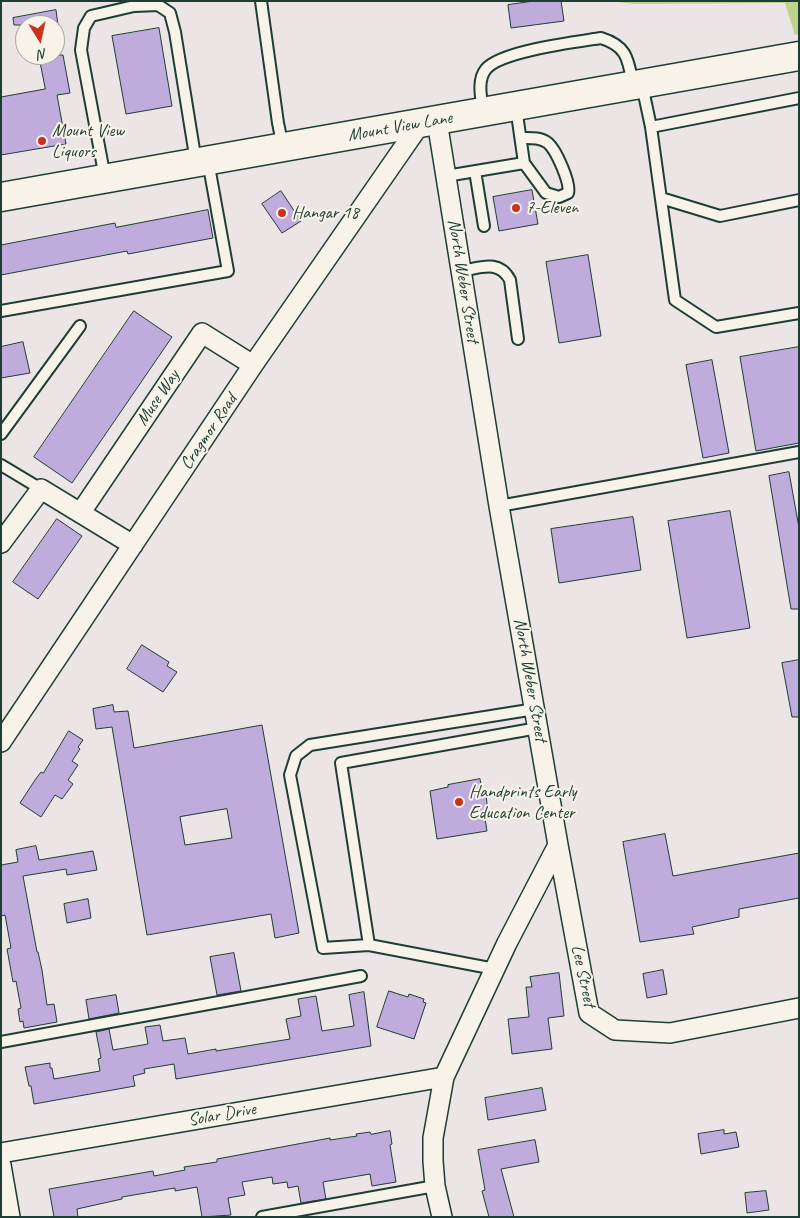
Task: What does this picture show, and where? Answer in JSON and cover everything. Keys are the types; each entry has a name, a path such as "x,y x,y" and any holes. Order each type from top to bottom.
{"street":[{"name":"Mount View Lane","path":"1,198 799,56"},
{"name":"North Weber Street","path":"429,122 446,176 499,506 558,844"},
{"name":"Cragmor Road","path":"1,742 253,365 429,122"},
{"name":"Muse Way","path":"81,512 202,333 253,365"},
{"path":"1,543 41,489 133,545"},
{"path":"442,1217 434,1186 433,1138 444,1077 494,969 558,844"},
{"name":"Lee Street","path":"558,844 589,1013 615,1030 670,1033 799,1008"},
{"name":"Solar Drive","path":"1,1153 444,1077"},
{"path":"1,1165 10,1217"}],"lane":[{"path":"261,1 283,148"},
{"path":"1,311 228,272 202,162 175,32 170,13 158,5 134,6 90,16 84,28 81,50 105,179"},
{"path":"484,112 480,86 485,70 494,61 510,55 601,38 612,41 622,49 628,61 638,85 651,127 675,300 716,328 799,313"},
{"path":"651,127 799,98"},
{"path":"516,106 524,163 546,192 559,197 566,195 569,186 555,151 548,143 541,139 521,138"},
{"path":"446,176 524,163"},
{"path":"475,171 484,226"},
{"path":"661,198 720,216 799,200"},
{"path":"461,271 489,266 500,267 506,272 510,280 518,339"},
{"path":"1,434 80,326"},
{"path":"499,506 799,452"},
{"path":"1,465 41,489"},
{"path":"494,969 369,945 323,948 290,775 296,756 310,745 535,709"},
{"path":"369,945 341,763 538,728"},
{"path":"1,1042 361,976"},
{"path":"262,1217 434,1186"}],"green space":[{"path":"609,1 799,1 799,34 795,35 785,3 634,4"}],"building":[{"path":"534,1 561,1 564,21 511,28 508,5"},
{"path":"56,10 57,15 29,15"},
{"path":"159,28 172,106 126,114 112,36"},
{"path":"41,65 65,65 70,93 57,95 66,144 1,155 1,97 45,89"},
{"path":"532,190 538,224 499,231 493,197"},
{"path":"281,191 301,221 282,233 262,204"},
{"path":"208,210 213,238 128,254 127,251 1,275 1,245 115,223 116,227"},
{"path":"588,255 601,336 559,343 546,262"},
{"path":"134,311 172,337 72,483 34,457"},
{"path":"23,342 30,373 1,378 1,347"},
{"path":"799,347 799,443 756,451 740,357"},
{"path":"712,360 729,453 703,458 686,365"},
{"path":"789,472 799,528 799,609 791,609 769,476"},
{"path":"730,511 750,628 687,638 668,521"},
{"path":"633,517 641,570 559,583 551,529"},
{"path":"57,519 82,536 38,599 13,582"},
{"path":"142,645 169,662 167,666 177,672 163,692 127,669"},
{"path":"799,660 799,717 792,717 782,663"},
{"path":"113,705 114,712 128,711 134,748 262,725 299,933 275,938 271,914 147,935 112,727 96,729 93,709","holes":["227,809 232,838 185,845 180,817"]},
{"path":"69,731 83,740 78,747 80,749 72,761 78,765 68,780 73,784 62,799 55,795 41,817 20,803 41,772 43,773"},
{"name":"Handprints Early Education Center","path":"480,779 483,795 486,795 488,812 484,812 487,831 437,839 430,791 448,787 448,785"},
{"path":"665,834 673,876 799,853 799,898 739,909 739,917 692,927 694,934 640,942 623,842"},
{"path":"36,846 39,860 93,851 97,870 67,875 66,869 23,876 47,1005 54,1004 57,1022 24,1028 23,1021 20,1022 18,1009 21,1008 16,981 13,982 7,949 11,948 5,915 1,916 1,865 18,862 16,850"},
{"path":"88,899 91,918 67,923 64,904"},
{"path":"234,953 241,991 217,995 210,957"},
{"path":"663,970 667,994 647,998 643,974"},
{"path":"559,973 564,1016 548,1018 552,1049 512,1054 508,1019 529,1017 526,987 532,987 530,977"},
{"path":"389,991 408,997 409,994 424,999 423,1002 426,1003 414,1039 377,1027"},
{"path":"364,992 371,1046 176,1079 174,1064 144,1069 145,1073 133,1076 135,1086 34,1104 25,1067 50,1063 54,1079 100,1071 98,1059 101,1058 96,1032 109,1029 113,1050 148,1044 145,1027 160,1025 163,1041 185,1038 188,1054 216,1049 216,1051 290,1039 286,1019 301,1016 298,999 316,996 322,1031 354,1026 349,995"},
{"path":"116,995 119,1013 89,1019 86,1000"},
{"path":"542,1088 546,1110 488,1120 485,1098"},
{"path":"724,1130 724,1134 736,1132 739,1147 701,1154 698,1134"},
{"path":"390,1131 392,1144 390,1145 396,1182 372,1186 370,1174 323,1182 326,1199 301,1203 298,1186 288,1188 287,1182 273,1184 272,1177 242,1182 245,1195 228,1198 231,1215 202,1217 197,1187 175,1191 175,1188 122,1197 122,1199 77,1209 78,1217 54,1217 49,1189 153,1171 154,1176 185,1170 184,1167 217,1162 217,1159 330,1138 330,1140 357,1136 356,1134"},
{"path":"535,1140 539,1162 501,1169 514,1217 489,1217 482,1191 485,1190 478,1150"},
{"path":"766,1191 769,1210 747,1213 745,1193"}],"place":[{"name":"Mount View Liquors","path":"42,141"},
{"name":"7-Eleven","path":"516,208"},
{"name":"Hangar 18","path":"282,213"},
{"name":"Handprints Early Education Center","path":"459,802"}]}
